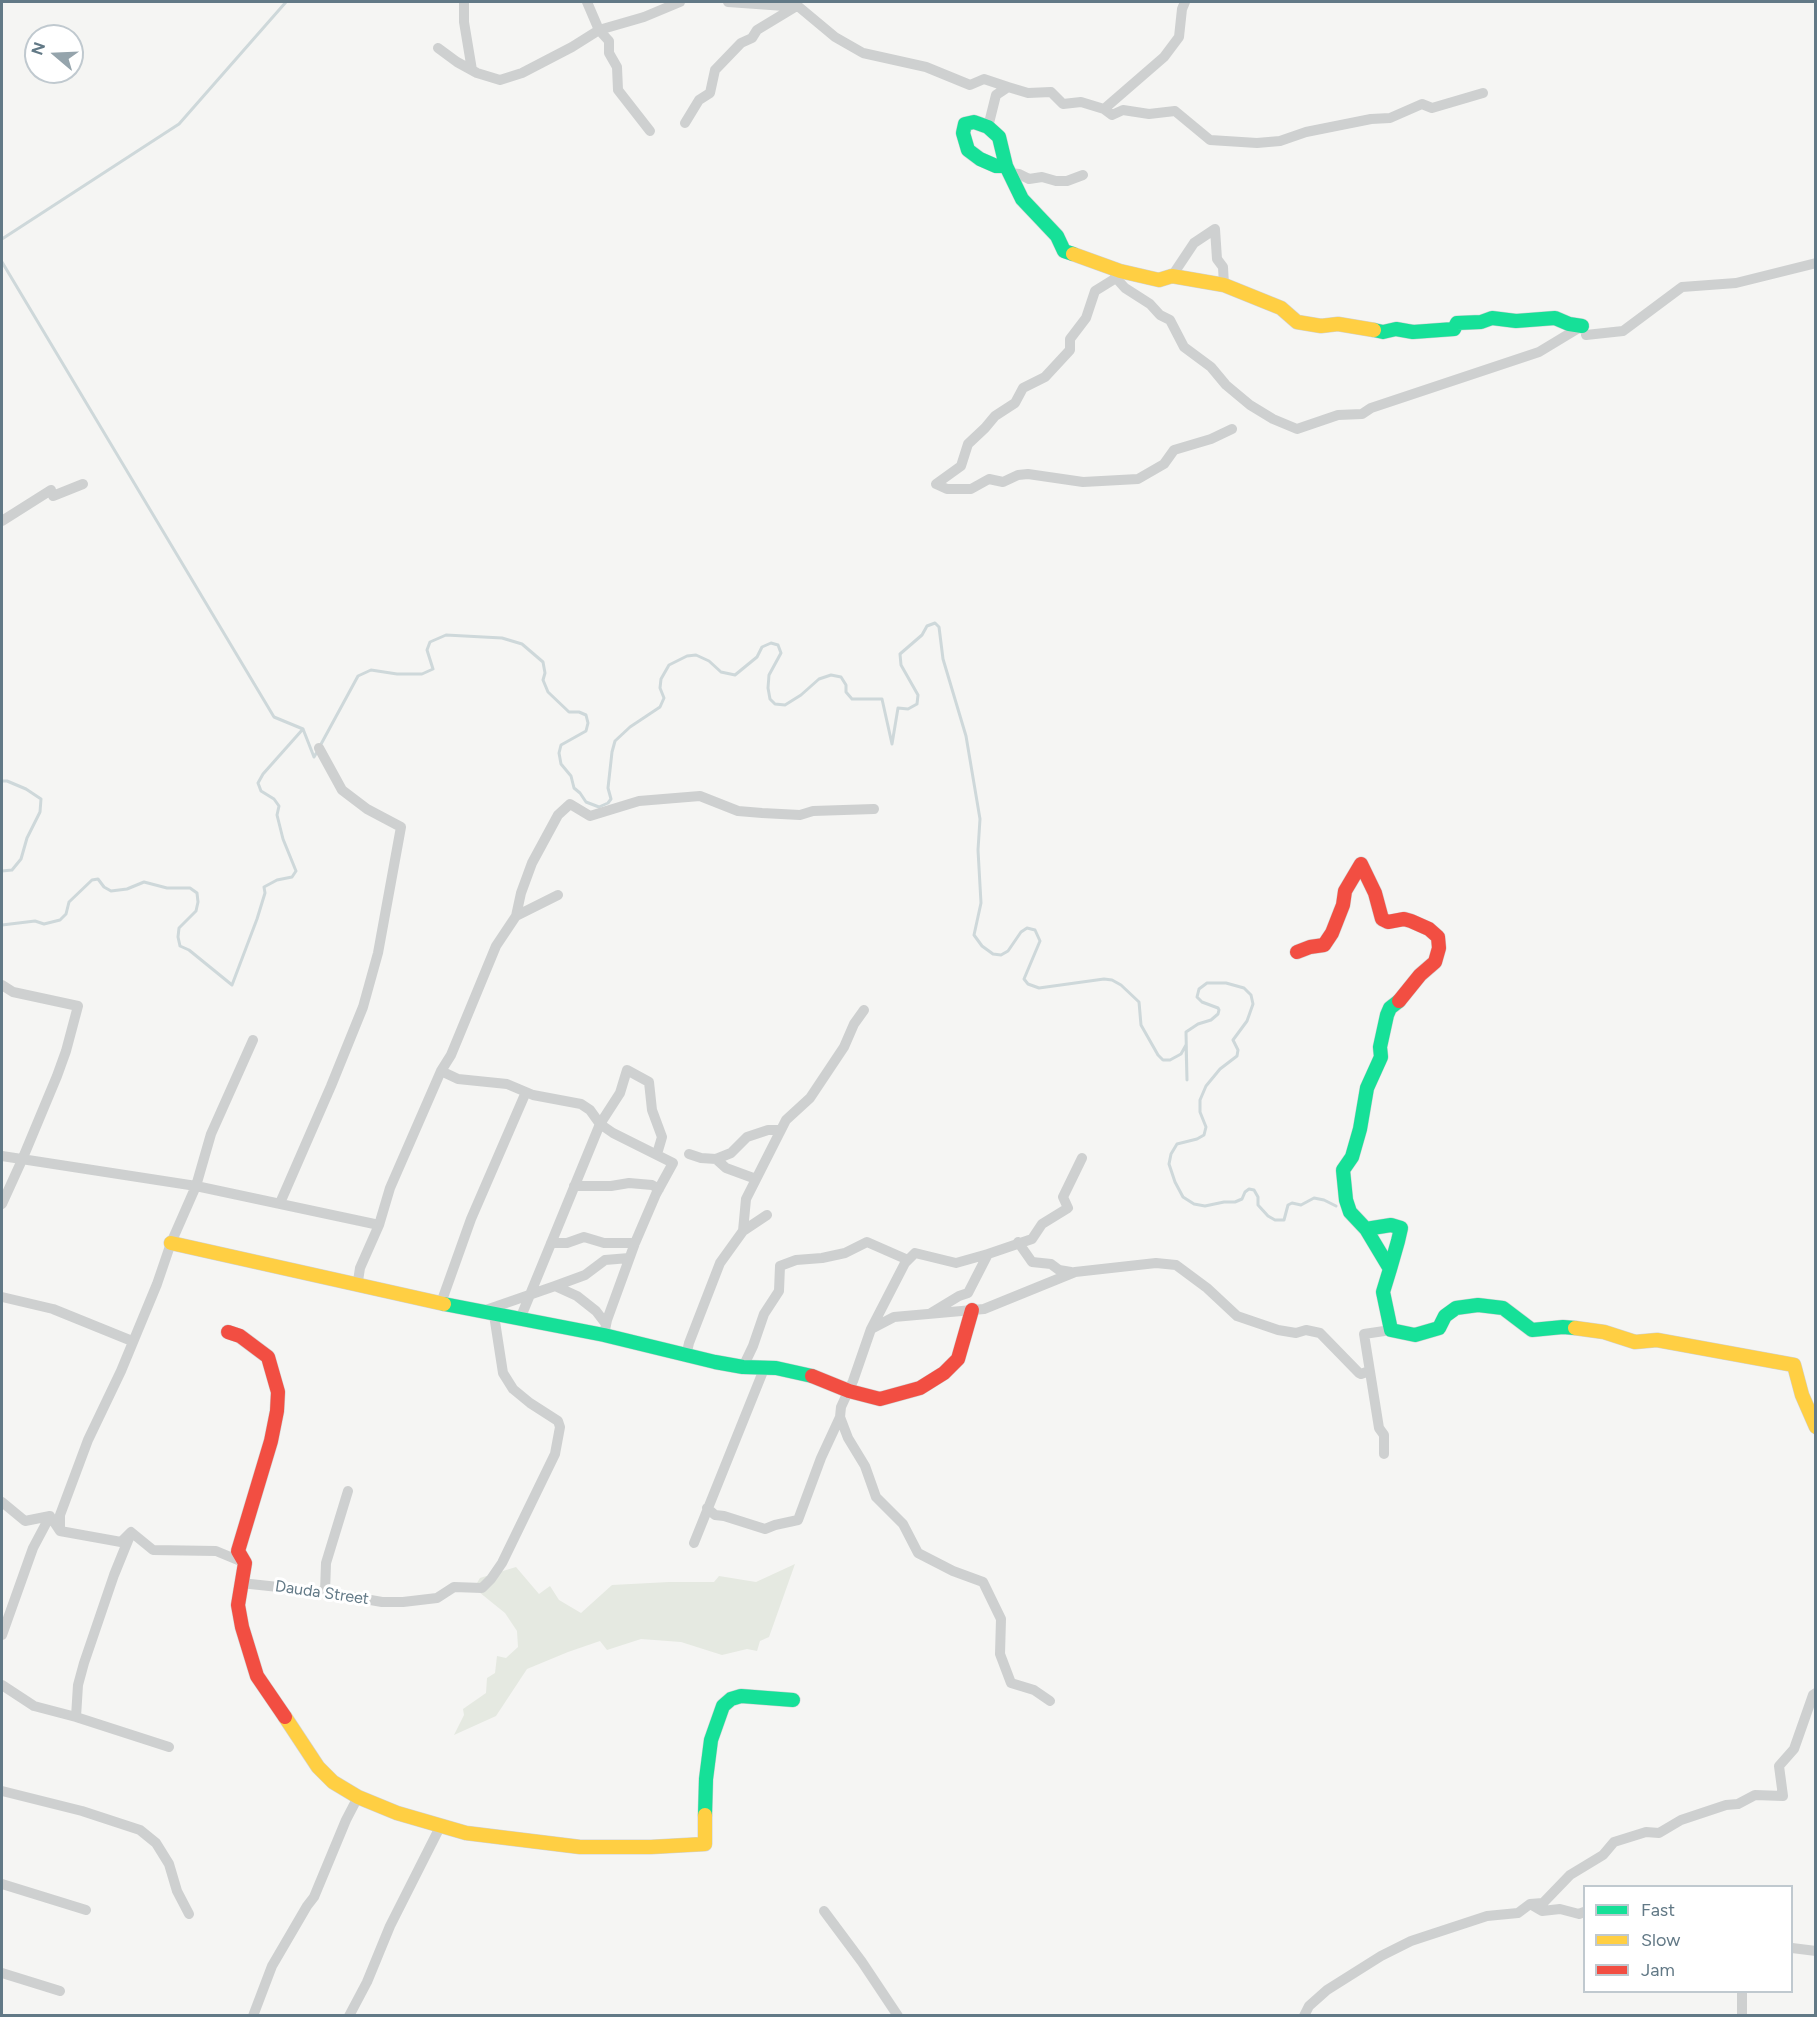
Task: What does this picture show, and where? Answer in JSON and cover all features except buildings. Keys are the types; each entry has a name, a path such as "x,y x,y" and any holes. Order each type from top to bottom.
{"street":[{"path":"464,2 464,22 472,70 500,80 532,68 599,30 644,17 680,2"},
{"path":"587,2 599,30 609,41 609,53 617,66 618,90 650,131"},
{"path":"655,2 668,8"},
{"path":"728,2 797,5 835,37 863,53 926,66 970,85 984,79 1028,93 1051,92 1063,104 1081,102 1112,115 1123,110 1149,114 1176,111 1210,140 1280,141 1306,132 1371,119 1390,118 1422,104 1432,108 1483,93"},
{"path":"1104,110 1164,57 1179,37 1185,2"},
{"path":"685,123 699,100 710,93 716,70 741,43 752,38 757,30 797,5"},
{"path":"988,127 996,95 1008,87"},
{"path":"1083,175 1056,182 1042,177 1029,179 1019,174 1008,170 996,166 980,159 968,150 963,133 965,124 974,122 988,127 999,137 1008,170 1022,199 1057,236 1064,251 1116,272 1159,279 1172,276 1224,285 1281,308 1297,322 1321,326 1338,324 1383,332 1396,329 1413,332 1454,329 1457,323 1481,322 1492,318 1516,321 1555,318 1584,331"},
{"path":"1172,276 1194,243 1215,229 1217,259 1223,267 1224,285"},
{"path":"1116,272 1125,288 1170,320 1184,347 1211,367 1226,385 1265,415 1298,429 1338,415 1362,414 1371,408 1539,352 1584,331 1623,331 1682,287 1736,283 1815,263"},
{"path":"1116,272 1095,291 1086,318 1070,339 1070,350 1045,377 1023,388 1015,403 995,416 968,444 961,466 932,484 947,489 971,489 989,479 1003,482 1018,475 1028,474 1083,482 1138,479 1164,464 1174,450 1211,439 1232,429"},
{"path":"2,521 51,490 53,496 84,484"},
{"path":"280,1203 363,1007 378,953 401,827 367,809 342,790 319,748"},
{"path":"363,1287 357,1281 360,1268 379,1225 398,1169 441,1071 451,1055 496,946 516,916 520,893 532,863 558,815 570,804 590,816 639,801 700,796 738,811 762,813 800,815 813,811 874,809"},
{"path":"1297,952 1310,946 1324,945 1332,933 1343,905 1345,891 1361,864 1375,893 1382,919 1388,922 1404,919 1411,921 1429,928 1438,937 1439,948 1435,962 1420,975 1404,997 1390,1008 1380,1047 1381,1057 1367,1088 1360,1129 1352,1157 1344,1170 1346,1200 1350,1212 1366,1229 1390,1269"},
{"path":"516,916 558,895"},
{"path":"2,1204 66,1051 78,1006 3,991"},
{"path":"743,1231 746,1199 786,1120 810,1098 844,1047 854,1024 864,1010"},
{"path":"60,1531 60,1515 88,1440 121,1371 157,1284 171,1243 196,1186 211,1134 253,1040"},
{"path":"520,1319 600,1124 620,1093 627,1070 649,1082 652,1110 662,1137 657,1154"},
{"path":"441,1071 458,1079 507,1084 533,1095 580,1104 590,1110 600,1124 674,1163 659,1189 635,1243 605,1329"},
{"path":"441,1303 471,1219 526,1092"},
{"path":"689,1154 716,1159 731,1153 747,1137 768,1130 781,1130"},
{"path":"2,1156 196,1186 379,1225"},
{"path":"707,1508 715,1515 724,1515 765,1529 798,1520 821,1458 840,1417 841,1407 871,1329 908,1260 915,1253 956,1263 1032,1239 1041,1224 1068,1208 1063,1197 1082,1158"},
{"path":"716,1159 726,1168 756,1179"},
{"path":"574,1186 611,1186 629,1183 652,1185 659,1189"},
{"path":"686,1356 720,1263 743,1231 767,1215"},
{"path":"1366,1229 1391,1225 1401,1228 1383,1292 1391,1330"},
{"path":"551,1243 567,1243 584,1238 604,1243 635,1243"},
{"path":"743,1367 765,1314 780,1291 780,1266 796,1260 845,1253 867,1242 908,1260"},
{"path":"1018,1242 1032,1262 1051,1264 1059,1270 1075,1272 1156,1263 1176,1265 1207,1288 1237,1316 1278,1330 1296,1333 1306,1330 1320,1333 1359,1373 1369,1371"},
{"path":"171,1243 494,1315 605,1329 686,1356 743,1367 776,1368 821,1378 849,1391 880,1399 920,1388 945,1373 958,1359 972,1310"},
{"path":"930,1313 968,1293 988,1254"},
{"path":"479,1312 585,1275 605,1260 629,1258"},
{"path":"871,1329 894,1317 984,1309 1075,1272"},
{"path":"555,1286 577,1296 596,1311 605,1329"},
{"path":"2,1297 53,1309 132,1341"},
{"path":"1384,1454 1384,1435 1379,1428 1364,1334 1391,1330 1415,1335 1439,1328 1444,1316 1456,1308 1478,1305 1503,1308 1532,1330 1563,1327 1604,1332 1635,1342 1657,1340 1794,1365 1802,1395 1815,1427"},
{"name":"Dauda Street","path":"242,1583 325,1592 382,1602 437,1598 454,1587 482,1588 502,1563 555,1454 560,1427 558,1421 513,1389 503,1373 494,1315"},
{"path":"228,1332 240,1336 268,1357 278,1392 277,1412 271,1441 238,1551 245,1563 238,1605 256,1676 318,1767 333,1782 358,1797 397,1813 466,1833 580,1847 705,1844 706,1779 711,1740 723,1706 731,1699 741,1696 793,1700"},
{"path":"694,1543 764,1369"},
{"path":"840,1417 848,1438 865,1466 876,1497 903,1524 918,1553 983,1582 1001,1619 1000,1654 1011,1683 1034,1690 1050,1701"},
{"path":"325,1592 326,1563 348,1491"},
{"path":"2,1502 25,1521 50,1516"},
{"path":"50,1516 60,1531 121,1542 131,1532"},
{"path":"2,1635 33,1548 50,1516"},
{"path":"131,1532 153,1550 216,1551 245,1563"},
{"path":"76,1717 78,1685 84,1663 131,1532"},
{"path":"2,1685 34,1706 169,1747"},
{"path":"1304,2016 1309,2006 1327,1990 1381,1956 1411,1941 1487,1916 1518,1913 1530,1904 1543,1903 1564,1881 1603,1855 1614,1842 1646,1832 1659,1833 1681,1820 1726,1805 1738,1804 1755,1795 1782,1796 1779,1766 1794,1749 1815,1693"},
{"path":"2,1791 82,1811 140,1830 156,1843 169,1864 177,1891 189,1914"},
{"path":"253,2016 272,1966 314,1897 358,1797"},
{"path":"349,2016 367,1982 390,1926 440,1827"},
{"path":"2,1884 86,1910"},
{"path":"1530,1904 1542,1911 1560,1909 1579,1914 1583,1912"},
{"path":"824,1911 898,2016"},
{"path":"1793,1948 1815,1951"},
{"path":"2,1973 60,1991"},
{"path":"1742,1993 1742,2016"}],"shaded area":[{"path":"795,1564 769,1637 760,1641 757,1651 747,1649 722,1655 681,1642 641,1639 607,1650 600,1641 527,1669 496,1716 454,1735 464,1715 463,1709 486,1693 487,1678 495,1673 497,1656 506,1658 518,1647 517,1631 505,1613 474,1588 480,1578 516,1567 539,1594 550,1586 559,1600 581,1613 612,1585 714,1582 719,1576 756,1582"}],"waterway":[{"path":"2,239 179,124 286,2"},
{"path":"2,262 274,717 303,729"},
{"path":"320,746 358,676 371,670 397,674 422,674 433,669 427,650 430,642 446,635 502,638 522,644 543,662 545,673 543,680 548,692 569,712 586,715 588,723 586,731 561,745 559,753 561,764 571,776 574,788 586,802 599,807 611,799 608,788 615,741 630,727 660,707 664,698 660,688 661,679 669,665 687,656 696,655 709,661 721,672 735,675 757,657 762,647 771,643 778,645 781,653 769,675 768,688 770,699 775,704 785,705 819,679 831,675 841,677 846,685 846,692 852,699 882,699 892,744 898,708 908,709 917,704 918,695 901,665 900,654 922,635 927,626 935,623 939,627 943,659 966,736 980,819 978,850 981,903 974,935 982,946 993,954 1001,955 1008,951 1021,932 1027,928 1035,930 1040,941 1024,979 1028,984 1039,988 1104,979 1121,985 1139,1002 1141,1025 1163,1060 1170,1060 1181,1054 1186,1045 1187,1080 1186,1032 1198,1024 1211,1020 1219,1010 1197,997 1199,989 1207,983 1226,983 1244,988 1251,995 1253,1004 1247,1021 1233,1040 1238,1050 1237,1056 1220,1069 1206,1086 1200,1100 1200,1112 1206,1127 1204,1135 1177,1144 1171,1154 1169,1164 1175,1182 1183,1197 1194,1204 1205,1206 1235,1202 1242,1199 1249,1189 1254,1190 1258,1197 1258,1205 1275,1220 1284,1220 1288,1205 1292,1203 1301,1205 1314,1198 1336,1206"},
{"path":"2,925 35,921 44,924 60,920 66,914 69,902 92,880 98,879 104,887 111,891 127,889 144,882 167,888 190,888 197,893 198,902 196,911 179,928 180,946 189,950 232,985 257,919 265,893 264,887 277,880 292,877 296,871 283,839 277,815 279,806 274,799 261,791 258,783 263,774 303,729 314,757 317,752"},
{"path":"2,781 26,789 41,799 40,812 27,838 21,859 12,870 2,871"}],"traffic: fast":[{"path":"1006,166 996,166 980,159 968,150 963,133 965,124 974,122 988,127 999,137 1006,166 1022,199 1057,236 1064,251 1073,254"},
{"path":"1374,330 1383,332 1396,329 1413,332 1454,329 1457,323 1481,322 1492,318 1516,321 1555,318 1582,326"},
{"path":"1366,1229 1350,1212 1346,1200 1343,1170 1352,1157 1360,1129 1367,1088 1381,1057 1380,1047 1387,1015 1390,1008 1399,1001"},
{"path":"1390,1269 1366,1229 1391,1225 1401,1228 1398,1241 1390,1269 1383,1292 1391,1330 1415,1335 1439,1328 1445,1316 1456,1308 1478,1305 1503,1308 1532,1330 1575,1328"},
{"path":"444,1304 604,1335 715,1362 743,1367 776,1368 812,1376"},
{"path":"705,1815 706,1779 711,1740 723,1706 731,1699 741,1696 793,1700"}],"traffic: slow":[{"path":"1073,254 1120,271 1159,280 1172,276 1224,285 1281,308 1297,322 1321,326 1338,324 1374,330"},
{"path":"171,1243 444,1304"},
{"path":"1575,1328 1604,1332 1635,1342 1657,1340 1794,1365 1802,1395 1816,1427"},
{"path":"285,1717 318,1767 333,1782 358,1797 397,1813 466,1833 580,1847 705,1844 705,1815"}],"traffic: jam":[{"path":"1297,952 1324,945 1332,933 1343,905 1345,891 1361,864 1375,893 1382,919 1388,922 1404,919 1411,921 1429,929 1438,937 1439,948 1435,962 1420,975 1399,1001"},
{"path":"812,1376 849,1391 880,1399 920,1388 944,1373 958,1359 972,1310"},
{"path":"228,1332 240,1336 268,1357 278,1392 271,1441 238,1551 245,1563 238,1605 242,1627 257,1676 285,1717"}]}
